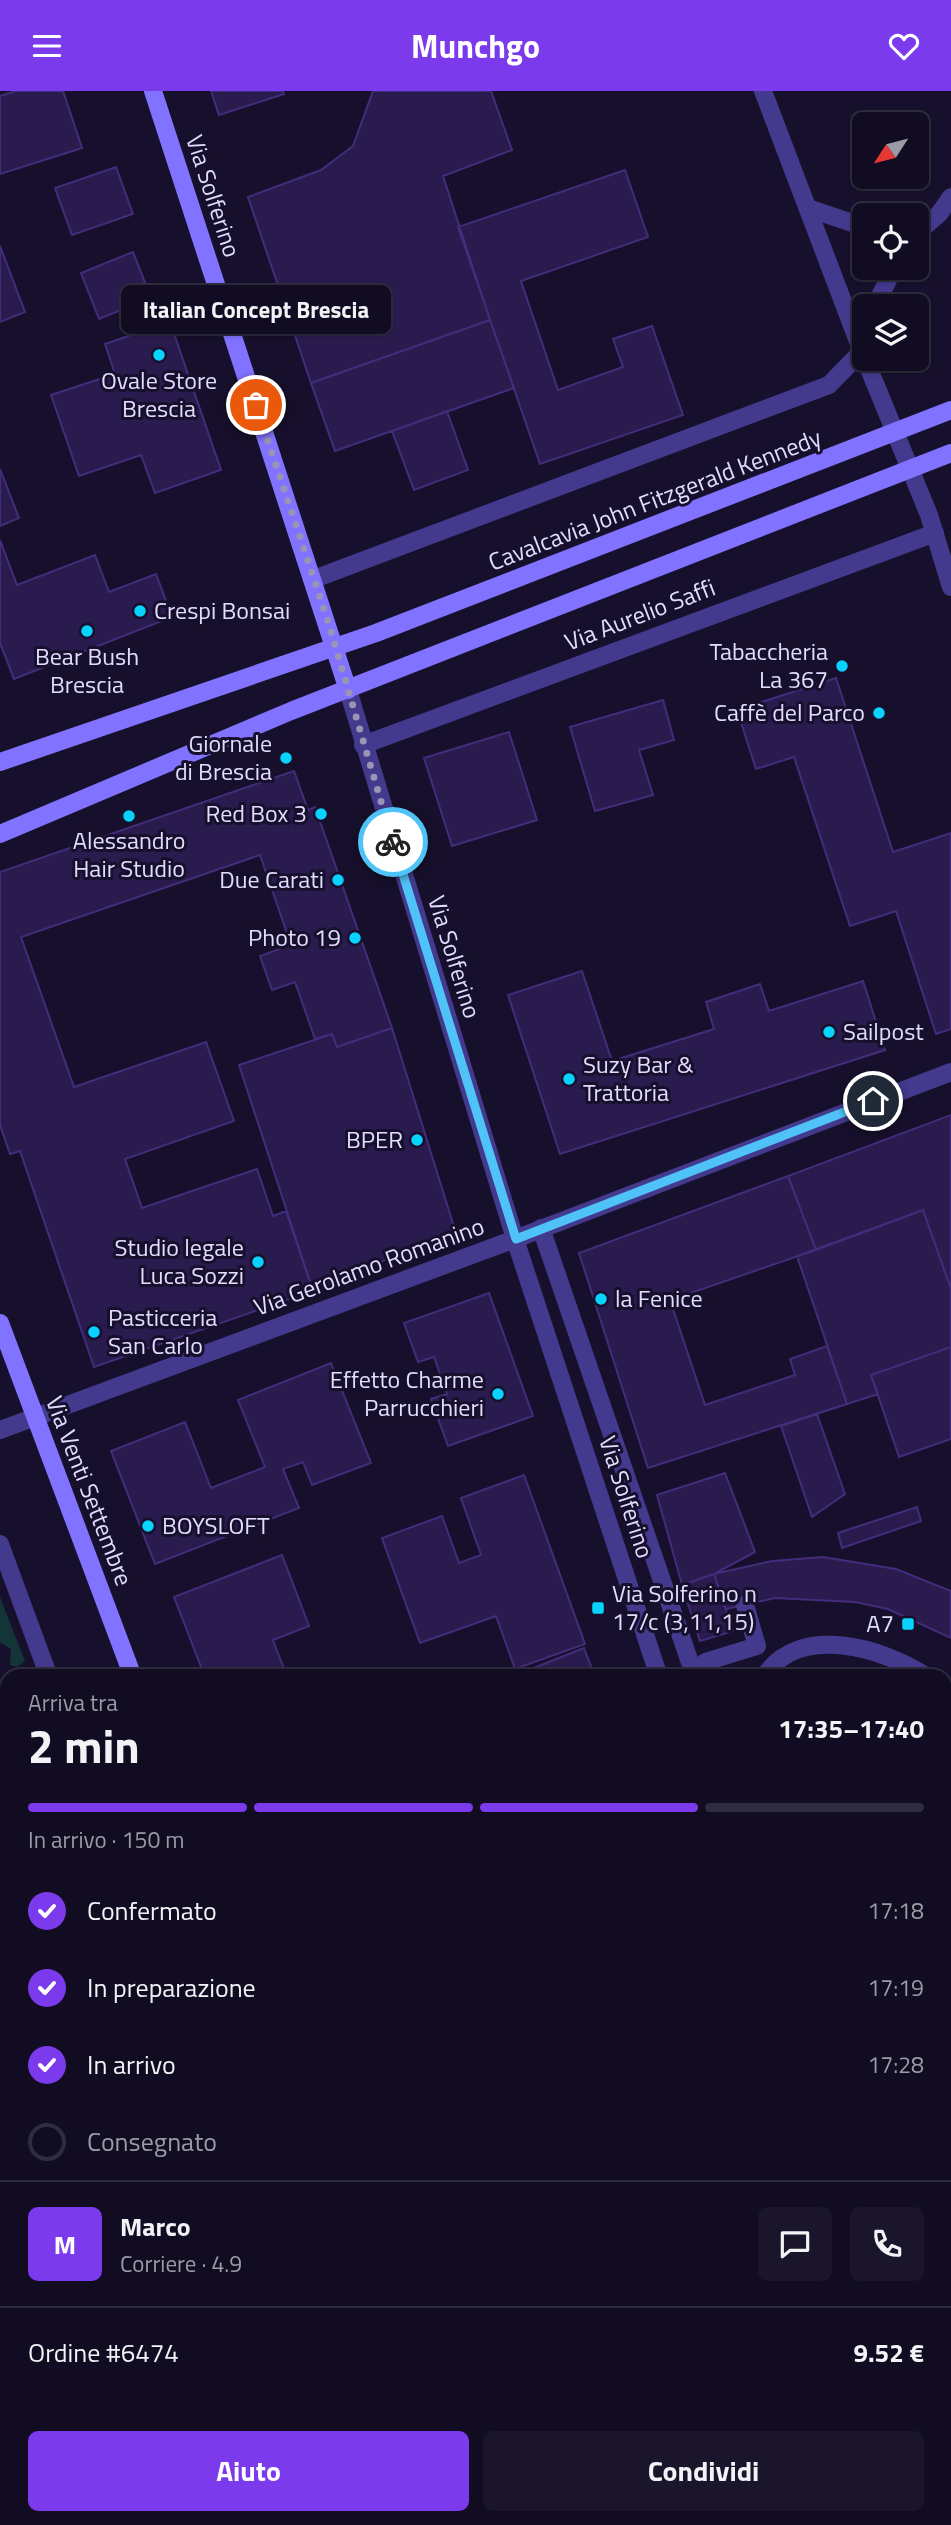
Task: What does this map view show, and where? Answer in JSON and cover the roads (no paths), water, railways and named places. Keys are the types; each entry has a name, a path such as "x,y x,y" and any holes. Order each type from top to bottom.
{"street":[{"name":"Via Solferino","path":"153,91 314,579 516,1239 656,1669"},
{"path":"763,91 852,319"},
{"path":"929,222 951,197"},
{"path":"808,208 852,223"},
{"path":"314,579 829,385 852,359"},
{"path":"872,371 935,533 951,587"},
{"name":"Cavalcavia John Fitzgerald Kennedy","path":"335,646 376,633 951,411"},
{"path":"0,834 138,773 951,453"},
{"name":"Via Aurelio Saffi","path":"363,745 935,533"},
{"path":"0,762 335,646"},
{"path":"0,749 43,746"},
{"name":"Via Gerolamo Romanino","path":"0,1430 516,1239 951,1072"},
{"path":"541,1228 700,1669 757,1646 746,1605"},
{"name":"Via Venti Settembre","path":"0,1322 130,1669"},
{"path":"0,1544 46,1669"},
{"path":"772,1669 786,1654 810,1646 849,1646 889,1656 913,1669"}],"place":[{"name":"Ovale Store Brescia","path":"159,355"},
{"name":"Italian Concept Brescia","path":"256,405"},
{"name":"Crespi Bonsai","path":"140,611"},
{"name":"Bear Bush Brescia","path":"87,631"},
{"name":"Tabaccheria La 367","path":"842,666"},
{"name":"Caffè del Parco","path":"879,713"},
{"name":"Giornale di Brescia","path":"286,758"},
{"name":"Red Box 3","path":"321,814"},
{"name":"Alessandro Hair Studio","path":"129,816"},
{"name":"Due Carati","path":"338,880"},
{"name":"Photo 19","path":"355,938"},
{"name":"Sailpost","path":"829,1032"},
{"name":"Suzy Bar & Trattoria","path":"569,1079"},
{"name":"BPER","path":"417,1140"},
{"name":"Studio legale Luca Sozzi","path":"258,1262"},
{"name":"la Fenice","path":"601,1299"},
{"name":"Pasticceria San Carlo","path":"94,1332"},
{"name":"Effetto Charme Parrucchieri","path":"498,1394"},
{"name":"BOYSLOFT","path":"148,1526"},
{"name":"Via Solferino n 17/c (3,11,15)","path":"598,1608"},
{"name":"A7","path":"908,1624"}]}
